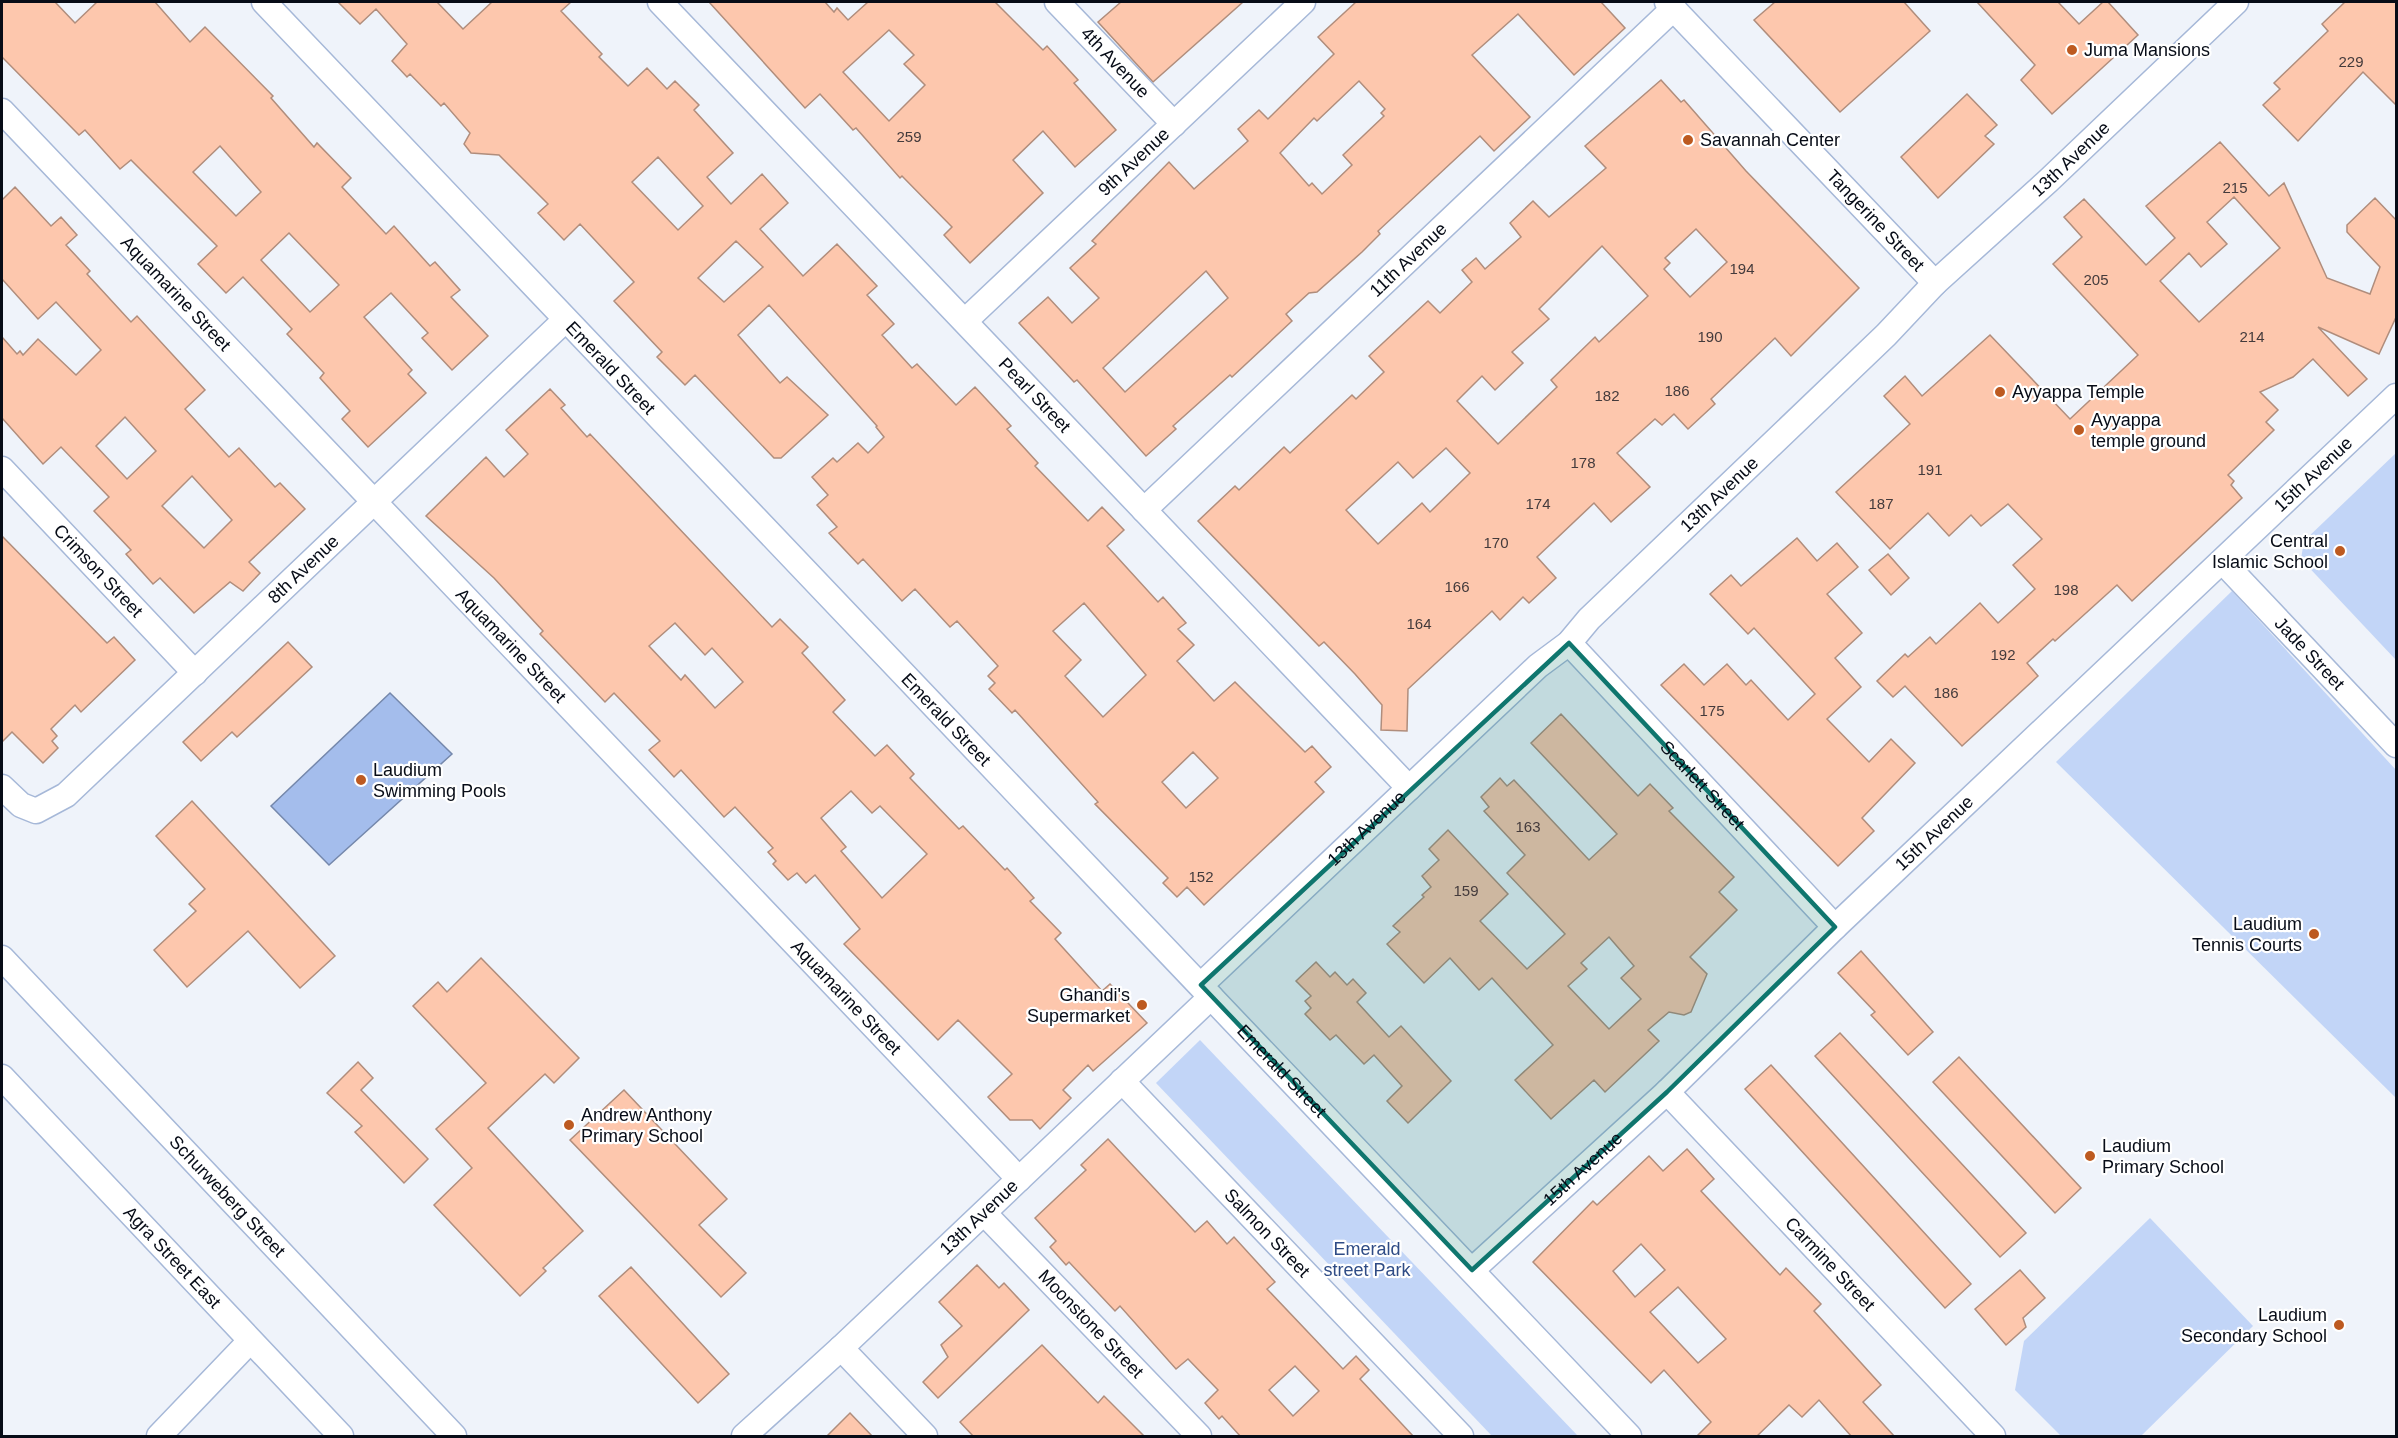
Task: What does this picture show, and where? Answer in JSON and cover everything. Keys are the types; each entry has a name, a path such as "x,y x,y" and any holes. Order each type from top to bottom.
{"street":[{"name":"Pearl Street","path":"660,2 1409,788"},
{"name":"4th Avenue","path":"1057,2 1174,124"},
{"name":"9th Avenue","path":"965,321 1303,2"},
{"name":"13th Avenue","path":"744,1437 1122,1082 1206,991 1409,788 1538,666 1569,643 1589,619 1886,335 1935,283 2048,181 2236,2"},
{"name":"Emerald Street","path":"268,3 564,321 1206,991 1629,1437"},
{"name":"Tangerine Street","path":"1670,5 1935,283"},
{"name":"11th Avenue","path":"1144,510 1670,5"},
{"name":"Aquamarine Street","path":"2,111 1020,1179"},
{"name":"8th Avenue","path":"2,787 21,805 36,811 66,795 564,321"},
{"name":"15th Avenue","path":"1472,1270 1667,1092 1835,927 2397,396"},
{"name":"Crimson Street","path":"2,469 195,673"},
{"name":"Jade Street","path":"2223,562 2397,745"},
{"name":"Scarlett Street","path":"1569,643 1835,927"},
{"name":"Schurweberg Street","path":"2,958 454,1437"},
{"name":"Agra Street East","path":"2,1077 341,1437"},
{"name":"Salmon Street","path":"1122,1082 1461,1437"},
{"name":"Carmine Street","path":"1667,1092 1993,1437"},
{"name":"Moonstone Street","path":"984,1213 1199,1437"},
{"path":"159,1437 250,1341"},
{"path":"841,1348 925,1437"}],"highlighted area":[{"path":"1569,643 1835,927 1667,1092 1472,1270 1201,985"}],"green space":[{"name":"Central Islamic School","path":"2396,453 2396,660 2301,559 2304,541"},
{"name":"Laudium Tennis Courts","path":"2232,591 2396,770 2396,1098 2056,762"},
{"name":"Emerald street Park","path":"1200,1040 1578,1436 1492,1436 1156,1083"},
{"path":"2150,1218 2253,1326 2141,1436 2061,1436 2015,1390 2024,1341"}],"shaded area":[{"name":"Laudium Swimming Pools","path":"390,693 452,754 329,865 271,806"}],"building":[{"path":"2,2 55,2 75,23 97,2 155,2 190,42 205,27 273,96 271,98 314,147 317,143 351,178 342,187 386,234 394,226 430,266 435,262 460,290 451,297 488,336 452,370 422,338 428,333 391,293 364,317 412,370 408,374 426,393 368,447 342,419 350,411 320,378 324,373 287,334 292,329 243,277 226,293 198,264 217,246 131,160 120,169 85,130 79,135 2,57","holes":["220,146 261,192 236,216 193,172","289,233 339,285 310,312 261,260"]},
{"path":"338,2 437,2 463,29 492,2 571,2 561,11 602,54 599,57 628,86 647,68 667,89 675,81 699,105 694,110 733,153 707,177 731,204 762,174 788,203 760,229 803,276 837,244 877,286 867,295 894,324 882,335 912,368 917,364 956,405 975,387 1011,426 1007,429 1038,463 1035,466 1088,521 1102,507 1124,530 1107,546 1158,602 1163,597 1186,623 1178,629 1194,645 1177,661 1214,701 1235,682 1305,752 1312,746 1331,767 1315,782 1324,792 1204,905 1187,887 1177,897 1163,883 1168,878 1095,804 1098,802 1015,710 1012,713 989,689 995,683 988,676 998,666 957,621 950,627 915,589 902,601 863,559 858,564 829,533 837,527 817,505 828,495 812,477 833,458 837,462 858,443 868,453 884,437 877,426 769,305 738,335 780,383 787,377 828,415 781,458 774,458 695,375 685,385 657,357 662,352 614,301 634,282 580,224 564,240 538,213 548,204 499,155 471,153 464,144 470,133 444,103 441,106 410,74 407,77 392,61 407,44 376,9 360,24","holes":["658,157 703,206 678,230 632,182","736,241 763,267 724,302 698,278","1084,603 1146,675 1103,717 1065,676 1081,660 1053,631","1193,752 1218,778 1186,808 1162,782"]},
{"path":"709,2 825,2 834,12 837,8 848,20 868,2 995,2 1043,50 1047,46 1078,80 1074,83 1116,130 1075,167 1043,131 1013,160 1043,193 970,263 944,235 952,227 902,176 900,178 856,128 853,130 820,94 805,108","holes":["889,30 914,55 904,64 925,85 889,121 843,72"]},
{"path":"1121,2 1243,2 1153,82 1098,22"},
{"path":"1356,2 1601,2 1625,28 1574,75 1518,14 1472,55 1530,117 1494,151 1480,136 1378,231 1380,234 1362,252 1317,292 1309,293 1286,314 1292,321 1232,377 1230,375 1173,426 1176,429 1146,456 1077,380 1074,382 1019,323 1048,297 1072,323 1099,298 1070,268 1096,244 1092,241 1169,162 1194,189 1248,141 1238,129 1259,110 1268,119 1334,54 1318,37","holes":["1359,81 1385,109 1381,113 1384,116 1343,155 1352,165 1322,194 1312,183 1309,186 1280,153 1314,118 1317,121","1206,271 1228,298 1125,392 1103,368"]},
{"path":"1775,2 1904,2 1930,31 1840,112 1754,20"},
{"name":"Juma Mansions","path":"1977,2 2058,2 2079,24 2103,2 2108,2 2138,35 2052,114 2021,80 2035,65"},
{"path":"2345,2 2397,2 2397,106 2363,72 2298,141 2263,105 2280,89 2274,83 2328,31 2322,24"},
{"path":"1661,80 1681,102 1684,100 1746,171 1859,288 1791,356 1775,338 1711,399 1715,404 1688,429 1674,414 1662,425 1655,419 1617,453 1650,487 1611,522 1594,503 1537,557 1556,578 1529,603 1523,597 1500,620 1492,611 1408,689 1407,731 1381,730 1382,705 1355,674 1324,642 1319,646 1198,521 1235,486 1239,490 1284,447 1290,453 1352,395 1356,399 1384,372 1369,356 1428,301 1440,313 1472,282 1462,270 1476,258 1485,269 1521,237 1510,223 1533,201 1549,217 1606,168 1585,146","holes":["1696,229 1727,262 1690,297 1664,269 1670,263 1665,258","1602,246 1648,296 1599,342 1595,337 1551,380 1557,387 1498,444 1457,401 1482,376 1495,390 1523,363 1512,352 1549,319 1539,309","1446,448 1470,473 1430,512 1422,503 1378,544 1346,510 1398,462 1413,478"]},
{"path":"1967,94 1997,125 1985,136 1994,144 1938,198 1901,157"},
{"path":"2220,142 2269,196 2284,183 2327,278 2370,294 2380,267 2347,232 2347,225 2375,198 2397,221 2397,315 2379,354 2318,327 2367,379 2348,396 2313,359 2293,377 2260,392 2278,410 2266,422 2274,430 2228,475 2234,481 2231,485 2242,498 2132,601 2117,585 2055,641 2053,639 2027,663 2038,676 1962,746 1905,686 1893,697 1877,681 1905,654 1908,657 1930,637 1936,644 1980,603 1998,623 2035,589 2013,565 2042,539 2008,504 1981,526 1971,515 1949,536 1928,513 1890,549 1836,492 1910,424 1884,396 1905,376 1922,396 1990,335 2070,419 2138,355 2053,264 2082,237 2064,217 2084,199 2146,265 2175,238 2146,206","holes":["2234,197 2280,248 2199,322 2160,281 2189,253 2201,267 2227,244 2207,222"]},
{"path":"15,187 51,226 61,217 77,235 66,245 90,271 87,274 131,322 137,316 205,390 185,409 229,457 239,448 275,487 280,483 305,509 249,562 260,573 243,591 230,582 194,613 160,578 153,584 126,554 131,550 94,511 109,497 61,447 43,464 2,418 2,337 17,354 20,351 23,355 38,339 76,375 101,350 56,302 38,319 2,279 2,200","holes":["125,417 156,451 127,479 96,446","192,476 232,520 204,548 162,506"]},
{"path":"550,389 565,405 561,408 587,437 590,434 772,627 780,619 808,647 802,653 845,700 833,712 875,756 887,745 914,774 910,778 959,829 963,826 1005,870 1007,868 1034,898 1030,901 1061,933 1055,939 1102,991 1110,984 1147,1023 1093,1071 1088,1065 1063,1090 1071,1098 1040,1129 1032,1120 1010,1120 988,1097 1012,1074 958,1020 938,1040 844,944 860,929 815,875 806,883 797,873 788,880 773,864 776,861 768,852 773,848 735,807 724,817 681,770 674,777 649,750 660,741 614,693 605,702 540,634 543,631 494,578 426,516 486,457 504,477 528,454 506,430","holes":["675,623 705,655 712,648 743,682 715,708 685,675 681,680 649,646","851,791 872,813 880,806 927,854 882,898 841,851 846,847 821,818"]},
{"path":"2,536 107,643 114,637 135,660 81,712 75,705 51,729 57,736 52,741 58,748 43,763 12,732 2,742"},
{"path":"1797,538 1817,561 1837,543 1858,567 1827,594 1862,633 1835,658 1861,687 1827,719 1869,762 1891,739 1915,763 1862,818 1874,831 1838,866 1661,685 1684,664 1704,685 1727,664 1746,685 1751,680 1788,720 1815,694 1754,628 1748,634 1710,594 1731,575 1741,586"},
{"path":"1888,554 1909,578 1891,595 1869,570"},
{"path":"288,642 312,667 237,737 232,732 201,761 183,742"},
{"path":"1561,714 1638,796 1650,784 1673,808 1669,811 1734,877 1719,892 1737,910 1690,957 1707,974 1691,1012 1684,1015 1669,1012 1648,1030 1659,1041 1605,1092 1594,1080 1551,1119 1515,1080 1553,1045 1492,978 1479,990 1450,958 1424,983 1387,944 1400,932 1393,926 1424,897 1422,895 1431,887 1422,876 1439,860 1429,849 1448,830 1508,894 1480,921 1527,969 1565,934 1507,873 1525,855 1484,811 1489,807 1481,797 1500,778 1507,786 1514,780 1589,860 1617,834 1531,743","holes":["1609,937 1634,966 1621,978 1641,999 1609,1029 1568,986 1587,969 1581,963"]},
{"path":"192,801 335,956 300,988 248,931 187,987 154,950 196,911 189,904 205,889 156,836"},
{"path":"1861,951 1933,1032 1908,1055 1871,1015 1875,1012 1838,973"},
{"path":"481,958 579,1058 554,1083 545,1074 488,1128 583,1231 543,1268 546,1271 520,1296 434,1205 472,1168 436,1129 486,1083 413,1006 438,982 447,992"},
{"path":"1316,962 1330,977 1335,972 1347,985 1353,979 1366,993 1357,1002 1389,1037 1401,1026 1451,1081 1408,1123 1387,1101 1402,1086 1374,1055 1364,1064 1336,1035 1330,1040 1305,1014 1311,1008 1305,1001 1311,996 1296,981"},
{"path":"1840,1033 2026,1233 2000,1257 1815,1056"},
{"path":"1959,1057 2081,1188 2055,1213 1933,1082"},
{"path":"358,1062 373,1078 361,1090 428,1159 404,1183 355,1132 362,1126 327,1093"},
{"path":"1771,1065 1971,1284 1945,1308 1745,1089"},
{"path":"624,1090 727,1199 699,1225 746,1273 721,1297 570,1140"},
{"path":"1108,1139 1195,1232 1207,1221 1227,1244 1234,1237 1275,1282 1267,1289 1343,1369 1356,1356 1369,1370 1360,1379 1414,1437 1241,1437 1222,1416 1219,1419 1205,1403 1218,1390 1188,1359 1176,1369 1120,1306 1115,1311 1069,1262 1066,1265 1050,1247 1056,1241 1035,1218 1086,1170 1081,1165","holes":["1295,1366 1319,1391 1293,1416 1269,1390"]},
{"path":"1687,1149 1714,1179 1701,1191 1780,1275 1786,1268 1821,1304 1814,1311 1881,1385 1863,1402 1895,1437 1852,1437 1819,1400 1802,1417 1789,1405 1756,1437 1696,1437 1711,1422 1664,1370 1651,1383 1533,1262 1593,1201 1597,1205 1649,1156 1663,1171","holes":["1641,1244 1665,1270 1635,1297 1613,1271","1678,1287 1726,1339 1698,1363 1650,1312"]},
{"path":"977,1265 999,1288 1004,1283 1029,1310 938,1398 923,1382 948,1357 941,1345 962,1326 939,1302"},
{"path":"631,1267 729,1374 698,1403 599,1296"},
{"path":"2020,1270 2045,1298 2023,1318 2026,1327 2006,1345 1975,1309"},
{"path":"1042,1345 1098,1403 1104,1396 1145,1437 974,1437 960,1422"},
{"path":"850,1413 873,1437 826,1437"}],"place":[{"name":"Juma Mansions","path":"2072,50"},
{"name":"Savannah Center","path":"1688,140"},
{"name":"Ayyappa Temple","path":"2000,392"},
{"name":"Ayyappa temple ground","path":"2079,430"},
{"name":"Central Islamic School","path":"2340,551"},
{"name":"Laudium Swimming Pools","path":"361,780"},
{"name":"Laudium Tennis Courts","path":"2314,934"},
{"name":"Ghandi's Supermarket","path":"1142,1005"},
{"name":"Andrew Anthony Primary School","path":"569,1125"},
{"name":"Laudium Primary School","path":"2090,1156"},
{"name":"Laudium Secondary School","path":"2339,1325"}]}
